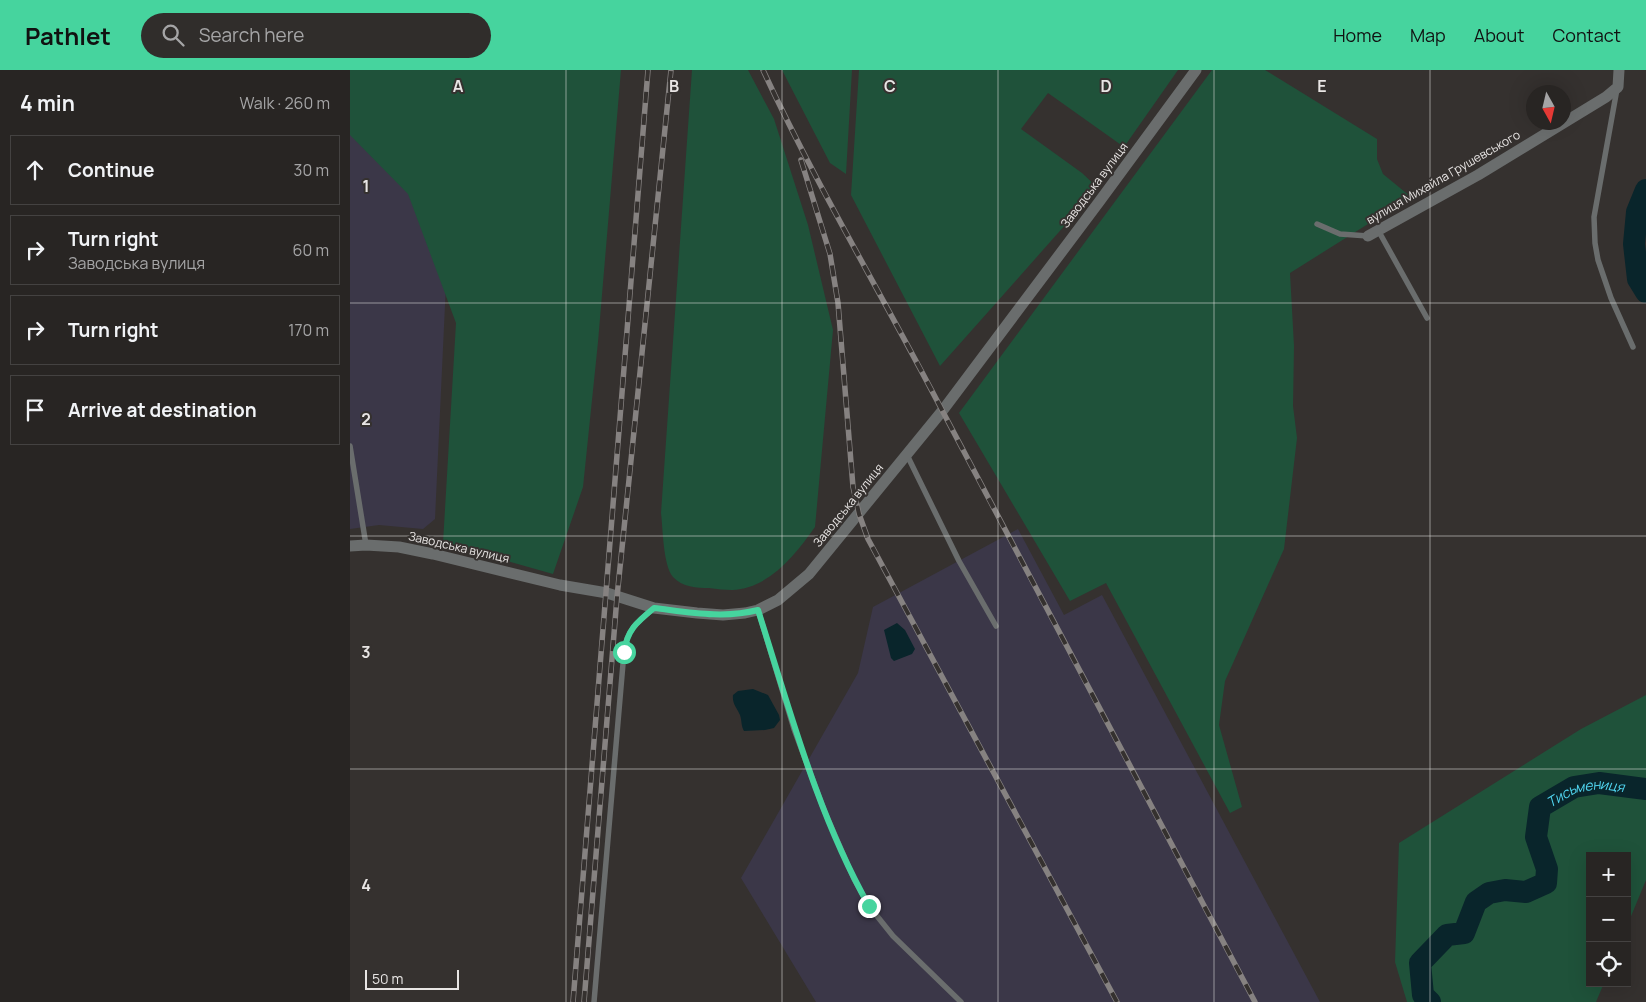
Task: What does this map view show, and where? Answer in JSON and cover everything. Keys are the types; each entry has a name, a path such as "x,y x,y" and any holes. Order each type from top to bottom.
{"street":[{"name":"Заводська вулиця","path":"350,546 398,547 433,554 560,585 607,593 654,608 723,615 744,614 758,610 778,600 809,574 943,410 1196,70"},
{"path":"1618,87 1619,70"},
{"name":"вулиця Михайла Грушевського","path":"1373,233 1478,175 1618,87"}],"lane":[{"path":"1618,87 1594,217 1595,243 1598,260 1611,298 1634,347"},
{"path":"1317,224 1340,234 1373,233 1427,318"},
{"path":"350,446 366,545"},
{"path":"906,455 959,561 996,626"},
{"path":"594,1002 624,652 629,632 637,622 654,608"},
{"path":"758,610 794,729 824,810 854,879 869,906 893,936 961,1002"}],"shaded area":[{"path":"350,70 456,70 435,519 423,529 379,525 350,529"},
{"path":"1018,529 1064,615 1102,595 1320,1002 816,1002 741,878 858,673 873,607"}],"green space":[{"path":"350,70 621,70 598,342 583,487 553,574 443,543 456,323 408,194 350,135"},
{"path":"692,70 748,70 774,119 808,225 833,330 815,527 790,559 770,577 746,588 732,590 690,586 681,583 673,577 665,556 661,513"},
{"path":"782,70 852,70 846,174 830,163"},
{"path":"859,70 1178,70 1124,147 1048,93 1021,129 1082,173 1098,188 940,366 851,195"},
{"path":"1212,70 1265,70 1377,139 1377,159 1383,174 1411,197 1290,273 1294,346 1293,406 1297,438 1284,549 1225,681 1219,725 1242,807 1230,813 1106,583 1070,601 959,413"},
{"path":"1646,695 1646,880 1631,916 1631,852 1586,852 1586,987 1602,987 1596,1002 1407,1002 1395,962 1399,843 1581,729"}],"water":[{"path":"897,623 905,630 915,649 912,654 894,661 891,658 884,630"},
{"path":"753,689 768,695 779,715 780,720 774,728 744,731 733,695 738,691"}],"waterway":[{"name":"Тисьмениця","path":"1646,190 1637,212 1634,244 1638,279 1646,292"},
{"name":"Тисьмениця","path":"1430,1002 1423,995 1420,963 1447,935 1464,933 1476,902 1489,893 1505,890 1526,892 1546,883 1547,869 1536,837 1540,807 1574,787 1599,783 1646,789"}],"railway":[{"path":"573,1002 648,70"},
{"path":"584,1002 617,597 671,70"},
{"path":"763,70 828,200 921,369 1255,1002"},
{"path":"801,160 830,254 838,303 853,487 859,514 868,539 1117,1002"}],"route":[{"path":"624,652 629,632 637,622 654,608 723,615 744,614 758,610 794,729 824,810 854,879 869,906"}]}
